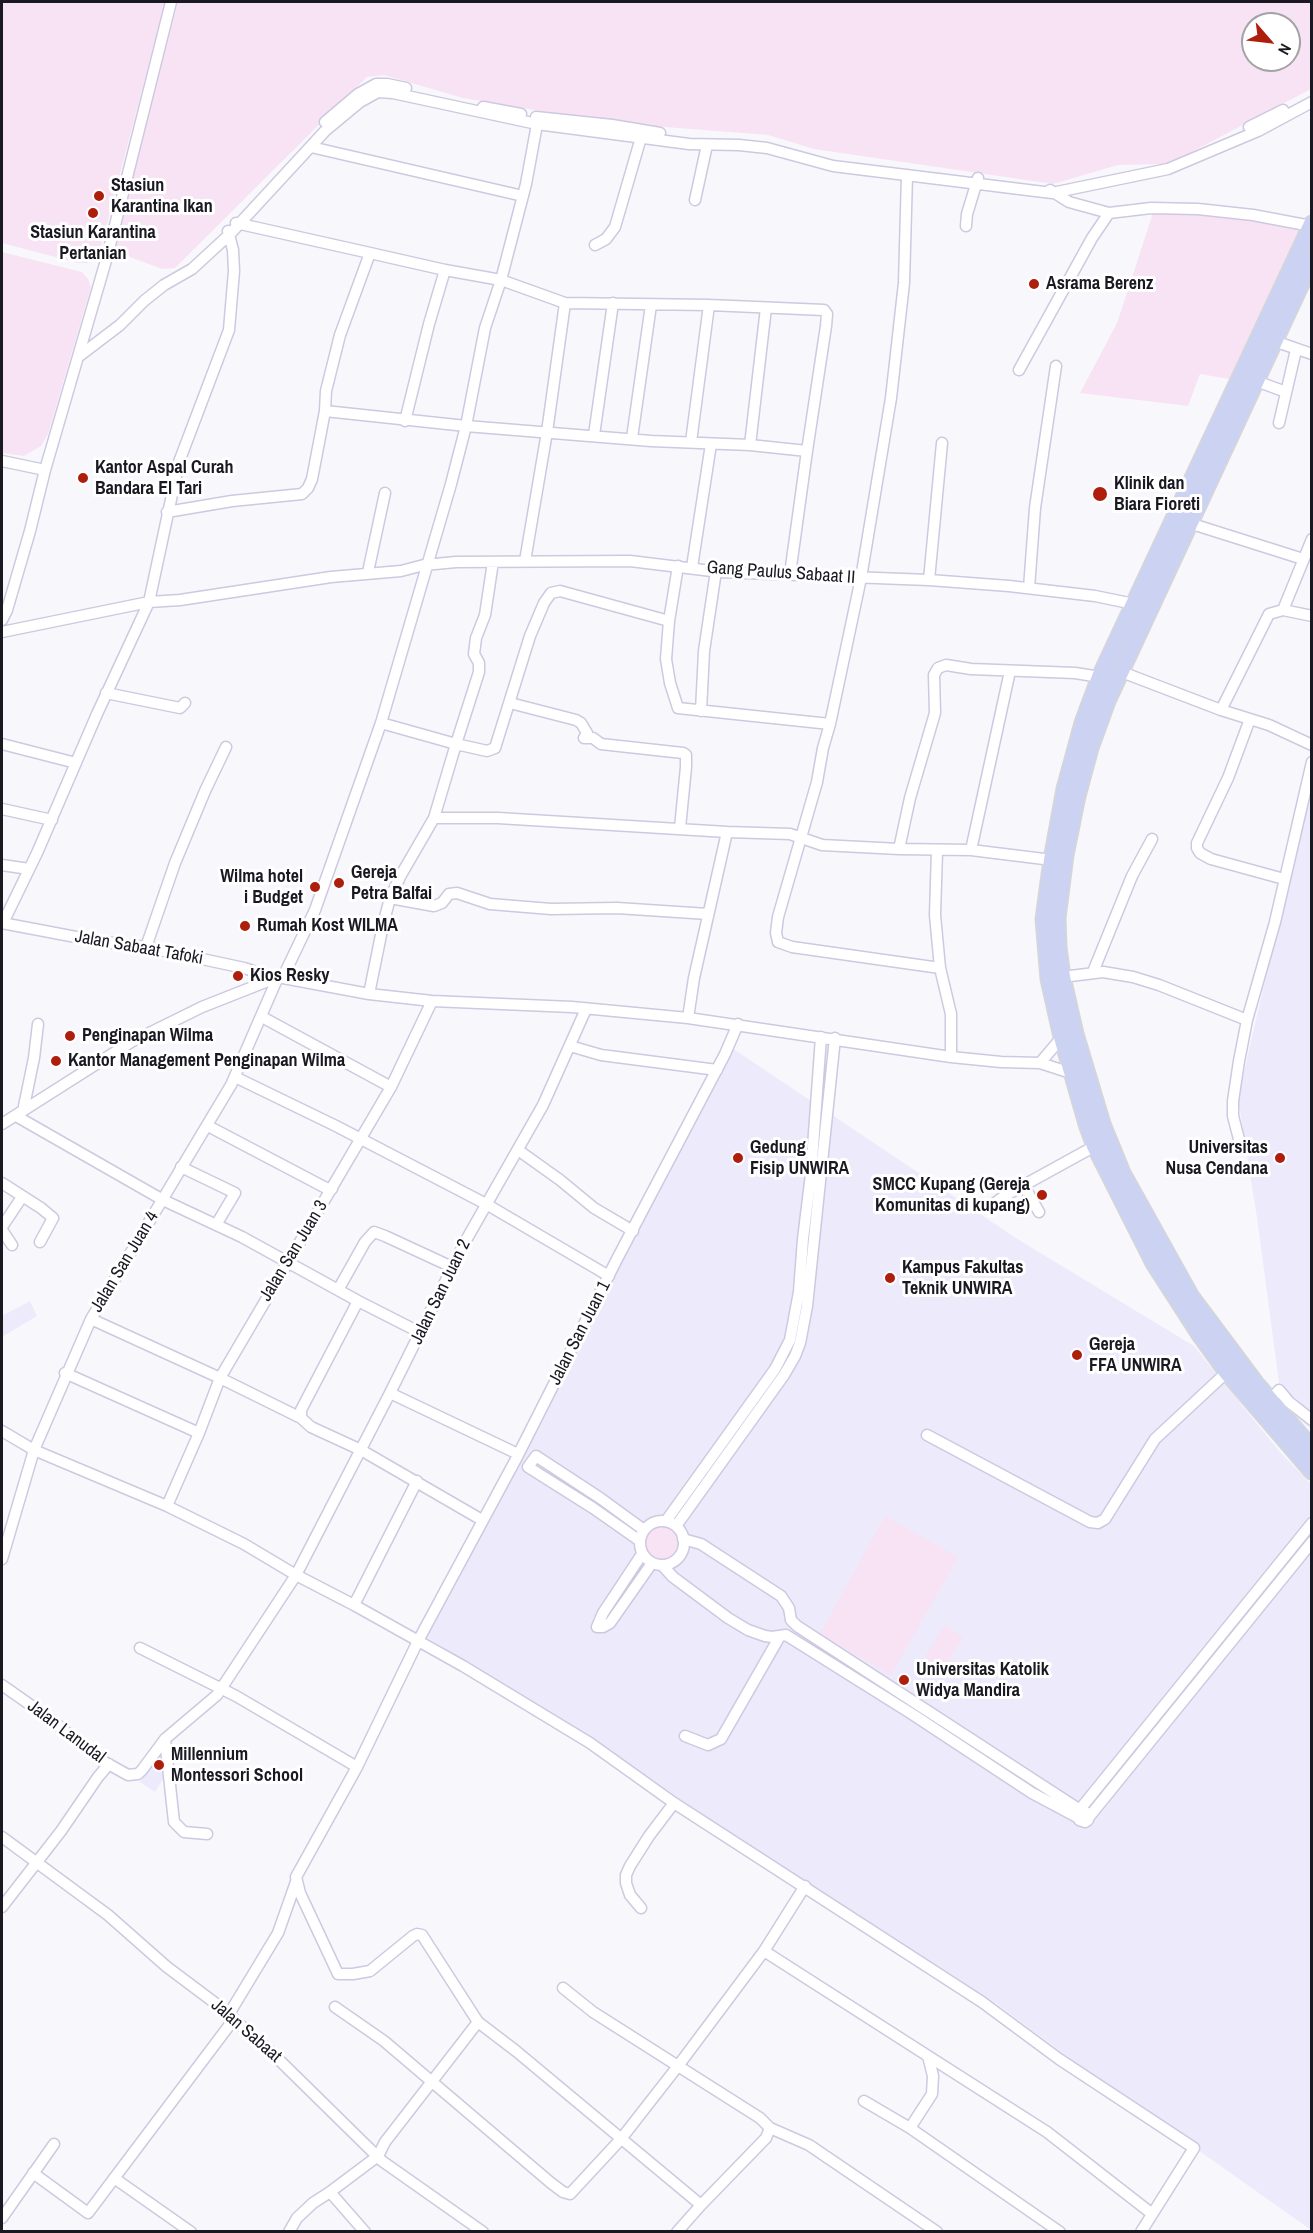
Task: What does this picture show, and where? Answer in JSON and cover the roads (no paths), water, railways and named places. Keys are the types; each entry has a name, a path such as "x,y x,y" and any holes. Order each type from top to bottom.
{"highway":[{"path":"1311,225 1164,558 1090,748 1065,855 1057,918 1062,977 1094,1100 1110,1146 1117,1175 1154,1263 1311,1471"},
{"path":"1117,1175 1095,1146 1071,1072 1049,979 1046,950 1044,919 1052,860 1074,755 1100,677 1134,604 1189,523 1311,260"},
{"path":"1232,1367 1269,1401 1311,1449"}],"street":[{"path":"2,620 30,531 45,470 116,225 171,2"},
{"path":"2,923 52,820 106,693 149,602 179,462 229,330 234,271 232,227 321,126 358,94 376,84 387,84 538,121"},
{"path":"78,357 120,325 164,285 192,269 326,131 372,94 384,92 538,121 707,145 767,148 834,166 978,181"},
{"path":"642,134 765,142 834,160 1050,190 1162,166 1227,138 1311,94"},
{"path":"1121,176 1142,176 1195,160 1258,131 1311,102"},
{"name":"Jalan San Juan 4","path":"2,1559 7,1517 65,1373 91,1318 208,1126 235,1077 279,977 315,910 381,723 428,565 466,426 485,328 501,280 523,196 538,121"},
{"path":"595,246 606,239 615,227 642,134"},
{"path":"694,200 707,145"},
{"path":"311,147 523,196"},
{"path":"907,175 904,283 898,343 885,439 861,578 817,782 778,917 776,933 778,942 792,947 940,968"},
{"path":"966,226 967,214 978,181"},
{"path":"1050,190 1069,202 1109,213 1151,208 1198,209 1311,225"},
{"path":"1019,370 1092,238 1109,213"},
{"path":"232,227 501,280 565,303 820,309 827,314 790,574"},
{"path":"167,512 232,501 302,494 308,488 312,479 325,411 328,381 340,335 370,253"},
{"path":"405,421 445,270"},
{"path":"525,561 547,432 565,303"},
{"path":"594,435 613,303"},
{"path":"632,438 651,305"},
{"path":"691,442 709,305"},
{"path":"750,445 766,308"},
{"path":"1274,341 1311,354"},
{"path":"1279,423 1296,350"},
{"path":"1029,588 1035,508 1056,366"},
{"path":"1256,381 1286,392"},
{"path":"325,411 405,421 807,451"},
{"path":"929,580 942,443"},
{"path":"692,567 711,444"},
{"path":"2,461 45,470"},
{"path":"368,572 385,493"},
{"path":"1189,523 1303,559"},
{"path":"1283,610 1311,539"},
{"name":"Gang Paulus Sabaat II","path":"2,632 149,602 180,600 368,572 401,571 456,562 620,561 716,571 929,580 1029,588 1095,596 1134,604"},
{"path":"369,994 390,898 434,818 479,672 475,650 490,590 493,562"},
{"path":"678,567 669,621 666,659 678,708 830,724"},
{"path":"701,711 704,651 716,571"},
{"path":"381,723 456,744 492,750 497,743 536,621 551,593 560,591 669,621"},
{"path":"1221,710 1268,616 1272,612 1283,610 1311,616"},
{"path":"898,849 910,798 935,713 935,672 941,666 1075,673 1100,677"},
{"path":"971,850 1010,671"},
{"path":"1119,671 1221,710 1269,725 1311,745"},
{"path":"106,693 180,708 185,703"},
{"path":"510,703 576,720 581,723 587,733 584,738 593,738 601,744 686,755 680,828"},
{"path":"1250,720 1227,778 1197,843 1197,848 1200,853 1211,859 1284,879"},
{"path":"2,744 76,763"},
{"path":"146,947 175,864 226,747"},
{"path":"1241,1147 1233,1116 1233,1101 1247,1020 1275,922 1311,762"},
{"path":"2,809 52,820"},
{"path":"434,818 498,818 800,836 822,845 937,851 971,850 1052,860"},
{"path":"688,1018 694,978 727,832"},
{"path":"1093,972 1132,876 1152,839"},
{"path":"937,851 935,915 940,968 951,1014 951,1057"},
{"path":"2,865 29,869"},
{"path":"390,898 434,906 442,903 452,892 490,904 551,909 617,908 708,914"},
{"name":"Jalan Sabaat Tafoki","path":"2,923 97,941 146,947 279,977 369,994 432,1001 586,1009 688,1018 951,1057 1040,1063 1071,1072"},
{"path":"1062,977 1093,972 1113,972 1159,985 1247,1020"},
{"path":"2,1124 131,1042 202,1007 279,977"},
{"name":"Jalan San Juan 3","path":"167,1506 199,1433 220,1377 362,1140 391,1087 432,1001"},
{"name":"Jalan San Juan 2","path":"134,1775 142,1770 165,1739 213,1698 296,1575 421,1333 452,1267 543,1106 586,1009"},
{"path":"262,1017 391,1087"},
{"path":"19,1113 34,1058 38,1024"},
{"name":"Jalan San Juan 1","path":"33,2173 88,2213 231,2017 278,1933 300,1868 357,1767 417,1641 518,1454 717,1070 738,1024"},
{"path":"671,1524 718,1469 784,1375 800,1343 807,1306 820,1134 821,1037"},
{"path":"1040,1063 1062,1037"},
{"path":"671,1524 708,1463 775,1369 790,1340 799,1292 835,1038"},
{"path":"570,1046 601,1055 717,1070"},
{"path":"235,1077 486,1204 609,1276"},
{"path":"19,1113 163,1200 216,1225 421,1333"},
{"path":"208,1126 326,1188 332,1188"},
{"path":"992,1205 1095,1146"},
{"path":"518,1150 594,1208 633,1231"},
{"path":"181,1167 235,1192 216,1225"},
{"path":"2,1183 42,1208 53,1218 40,1242"},
{"path":"1024,1186 1039,1212"},
{"path":"12,1245 2,1228 22,1197"},
{"path":"338,1290 365,1242 374,1232 452,1267"},
{"path":"301,1418 300,1413 303,1406 358,1301"},
{"path":"91,1318 220,1377 301,1418 311,1427 361,1450 482,1520"},
{"path":"927,1435 1089,1522 1098,1523 1105,1519 1155,1439 1232,1367"},
{"path":"65,1373 199,1433"},
{"path":"1269,1401 1279,1390 1289,1402 1311,1420"},
{"path":"390,1393 518,1454"},
{"path":"2,1431 34,1450 167,1506 244,1544 417,1641 590,1743 674,1803 982,2002 1059,2059 1194,2148 1141,2232"},
{"path":"536,1456 600,1498 642,1536 593,1508 528,1467 536,1456"},
{"path":"708,1463 718,1469"},
{"path":"354,1605 417,1481"},
{"path":"593,1508 600,1498"},
{"path":"683,1539 680,1555 672,1562 657,1564 610,1623 597,1627 603,1612 642,1554 642,1536 650,1524 658,1521 671,1524 683,1539 701,1544 781,1596 789,1608 791,1620 797,1626 1082,1813"},
{"path":"1203,1668 1311,1523"},
{"path":"1082,1813 1311,1542"},
{"path":"642,1554 694,1594 748,1630 772,1637 786,1635 1032,1793 1082,1813"},
{"path":"685,1736 708,1745 721,1739 780,1636"},
{"path":"140,1648 221,1688 357,1767"},
{"name":"Jalan Lanudal","path":"2,1685 109,1764 128,1775 134,1775"},
{"path":"165,1739 174,1822 184,1832 207,1834"},
{"path":"2,1907 109,1764"},
{"path":"641,1908 630,1895 626,1875 643,1846 674,1803"},
{"name":"Jalan Sabaat","path":"2,1837 108,1915 167,1967 231,2017 270,2051 392,2169 483,2232"},
{"path":"296,1882 338,1974 370,1971 417,1934 422,1935 478,2022 701,2205"},
{"path":"335,2007 384,2041 567,2194 573,2192 621,2139 678,2066 764,1951 805,1886"},
{"path":"764,1951 1047,2132 1151,2213"},
{"path":"562,1988 593,2012 760,2118 770,2128 808,2145 937,2232"},
{"path":"289,2232 297,2218 312,2203 378,2156 385,2142 478,2022"},
{"path":"910,2128 932,2094 933,2076 928,2056"},
{"path":"864,2101 910,2128 1060,2232"},
{"path":"677,2232 766,2138 770,2128"},
{"path":"2,2218 54,2144"},
{"path":"114,2178 191,2232"},
{"path":"330,2192 365,2232"},
{"path":"463,2232 473,2224"}],"place":[{"name":"Stasiun Karantina Ikan","path":"99,196"},
{"name":"Stasiun Karantina Pertanian","path":"93,213"},
{"name":"Asrama Berenz","path":"1034,284"},
{"name":"Kantor Aspal Curah Bandara El Tari","path":"83,478"},
{"name":"Klinik dan Biara Fioreti","path":"1100,494"},
{"name":"Gereja Petra Balfai","path":"339,883"},
{"name":"Wilma hotel i Budget","path":"315,887"},
{"name":"Rumah Kost WILMA","path":"245,926"},
{"name":"Kios Resky","path":"238,976"},
{"name":"Penginapan Wilma","path":"70,1036"},
{"name":"Kantor Management Penginapan Wilma","path":"56,1061"},
{"name":"Gedung Fisip UNWIRA","path":"738,1158"},
{"name":"Universitas Nusa Cendana","path":"1280,1158"},
{"name":"SMCC Kupang (Gereja Komunitas di kupang)","path":"1042,1195"},
{"name":"Kampus Fakultas Teknik UNWIRA","path":"890,1278"},
{"name":"Gereja FFA UNWIRA","path":"1077,1355"},
{"name":"Universitas Katolik Widya Mandira","path":"904,1680"},
{"name":"Millennium Montessori School","path":"159,1765"}]}
